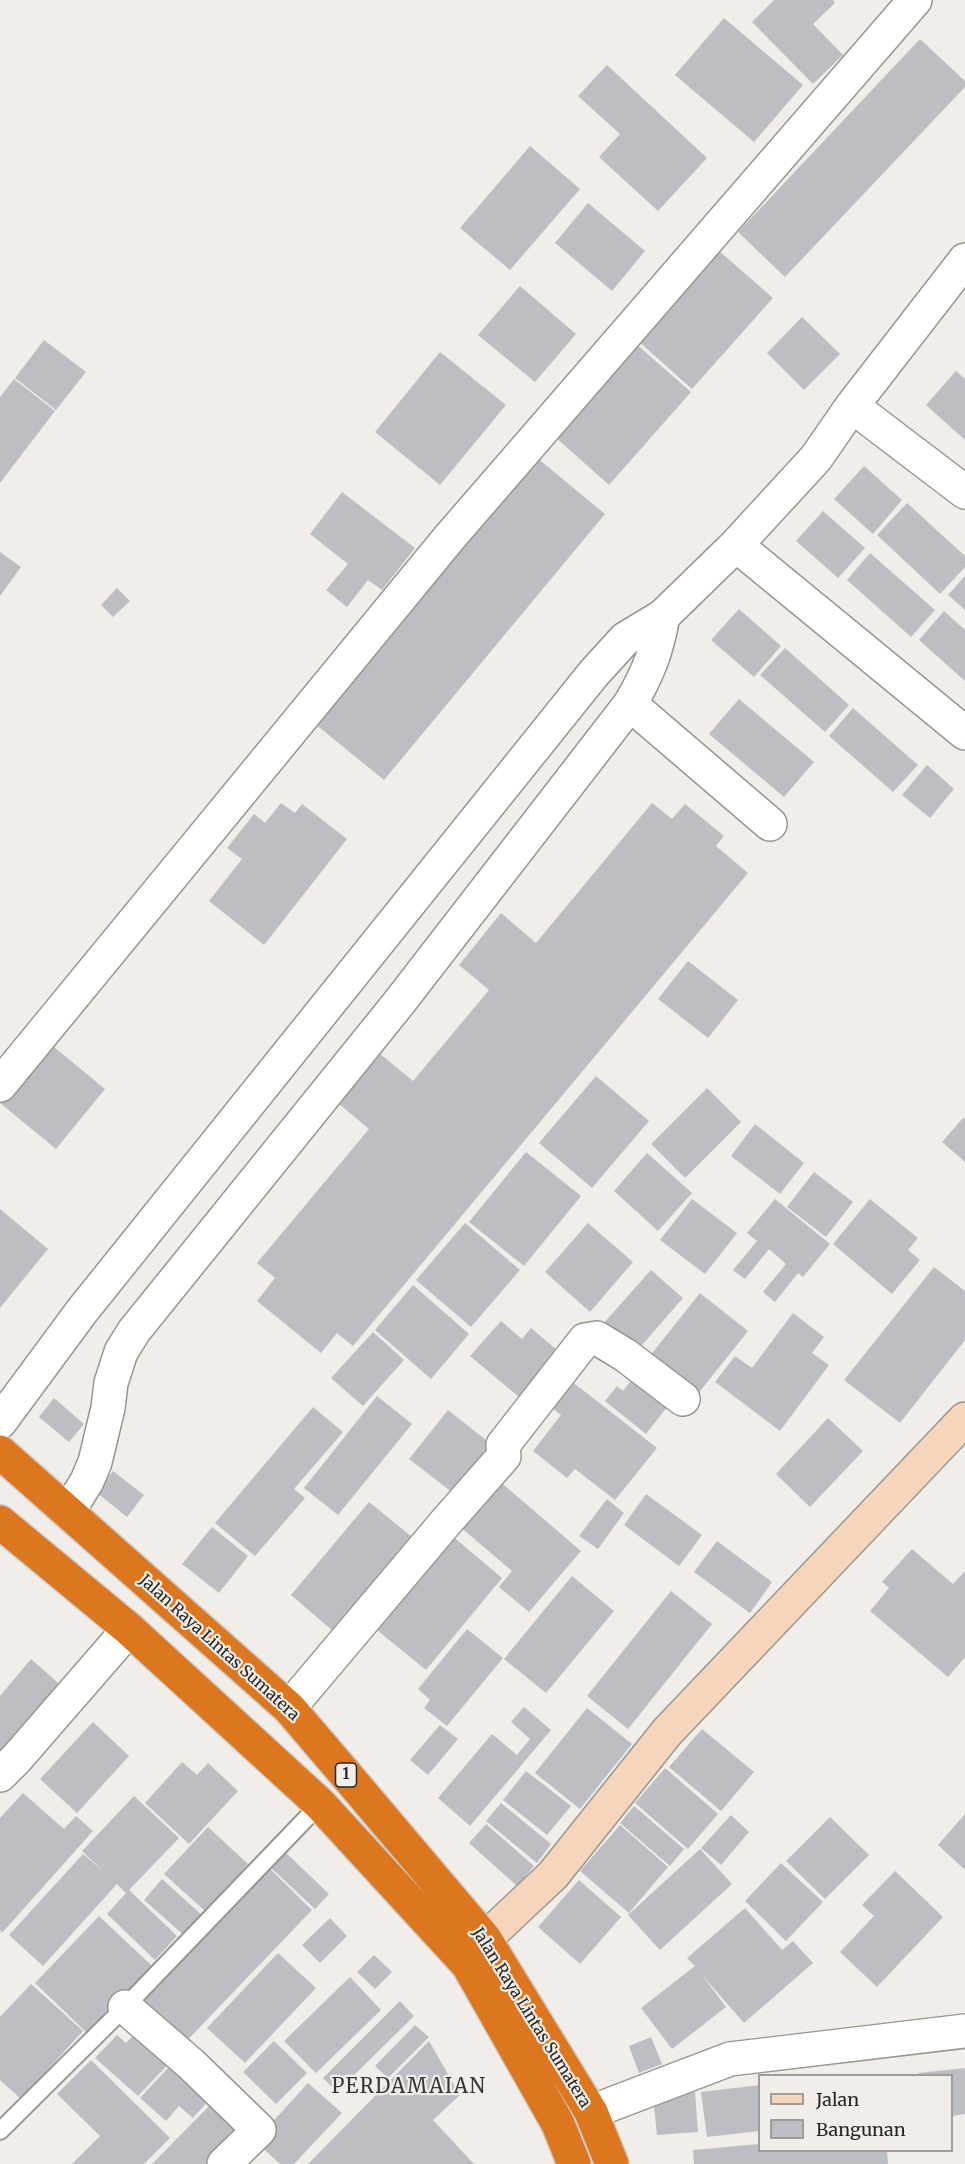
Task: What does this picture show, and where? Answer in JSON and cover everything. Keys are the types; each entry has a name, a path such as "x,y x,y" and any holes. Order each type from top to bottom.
{"highway":[{"name":"Jalan Raya Lintas Sumatera","path":"0,1452 289,1708 485,1939 591,2112 612,2164"},
{"name":"Jalan Raya Lintas Sumatera","path":"0,1522 129,1629 320,1804 468,1965 558,2124 574,2164"}],"street":[{"path":"0,1084 449,538 915,0"},
{"path":"0,1422 89,1301 588,680 625,639 663,616 736,545 816,458 852,406 965,260"},
{"path":"852,406 965,492"},
{"path":"736,545 965,733"},
{"path":"68,1512 87,1481 95,1462 108,1408 111,1383 121,1352 134,1331 398,1004 630,704 652,662 663,616"},
{"path":"630,704 770,824"},
{"path":"289,1708 504,1456 504,1444 585,1340 597,1338 625,1355 683,1399"},
{"path":"485,1939 553,1875 667,1732 965,1419"},
{"path":"0,1775 129,1629"},
{"path":"124,2007 191,2064 259,2130 224,2164"},
{"path":"591,2112 730,2059 965,2031"}],"lane":[{"path":"0,2131 124,2007 320,1804"}],"building":[{"path":"774,0 833,0 835,3 813,24 843,55 813,84 752,22"},
{"path":"724,18 803,85 754,142 675,75"},
{"path":"920,39 965,81 965,87 785,277 738,232"},
{"path":"607,65 707,158 658,211 599,157 620,134 578,96"},
{"path":"530,146 580,189 510,270 460,228"},
{"path":"588,203 645,251 612,291 555,243"},
{"path":"718,250 773,298 692,389 637,340"},
{"path":"520,286 576,334 535,382 478,335"},
{"path":"802,317 840,354 804,390 767,353"},
{"path":"44,340 86,372 56,410 15,378"},
{"path":"635,343 691,392 609,485 554,436"},
{"path":"440,352 506,405 440,485 375,432"},
{"path":"956,371 965,379 965,440 926,405"},
{"path":"14,379 55,411 0,483 0,397"},
{"path":"530,452 605,514 384,780 309,719"},
{"path":"864,466 902,500 873,534 834,499"},
{"path":"342,492 415,548 382,590 368,580 347,607 326,590 348,564 310,534"},
{"path":"907,503 965,556 965,567 940,594 877,535"},
{"path":"823,511 865,548 838,578 796,541"},
{"path":"0,552 21,567 0,596"},
{"path":"870,553 935,610 911,637 847,580"},
{"path":"965,576 965,610 948,595"},
{"path":"117,588 130,601 113,617 101,605"},
{"path":"739,609 781,646 754,677 711,640"},
{"path":"944,611 965,630 965,681 919,640"},
{"path":"785,648 849,705 825,732 760,675"},
{"path":"739,699 814,762 784,797 709,734"},
{"path":"853,708 918,765 893,792 829,736"},
{"path":"927,765 954,789 930,818 902,795"},
{"path":"281,803 295,813 302,804 347,839 264,945 209,901 242,859 227,848 254,814 265,823"},
{"path":"652,803 672,819 685,804 724,836 716,846 748,873 353,1346 337,1333 321,1353 257,1301 275,1278 257,1263 369,1129 338,1103 379,1053 413,1081 489,990 459,965 501,913 536,943"},
{"path":"688,961 738,1000 708,1038 658,999"},
{"path":"48,1042 105,1089 56,1149 0,1103 0,1100"},
{"path":"596,1076 649,1121 592,1188 539,1143"},
{"path":"707,1088 741,1122 685,1178 651,1144"},
{"path":"963,1118 965,1119 965,1162 942,1142"},
{"path":"755,1124 804,1163 780,1194 731,1156"},
{"path":"526,1152 581,1196 524,1266 469,1222"},
{"path":"647,1153 692,1193 658,1231 614,1191"},
{"path":"814,1172 853,1202 826,1237 787,1207"},
{"path":"692,1199 737,1233 705,1274 660,1240"},
{"path":"775,1199 830,1244 803,1277 798,1273 775,1302 763,1292 786,1264 769,1249 745,1279 733,1270 757,1241 747,1233"},
{"path":"870,1199 918,1238 908,1250 920,1260 892,1294 833,1244"},
{"path":"0,1209 48,1249 0,1308"},
{"path":"465,1223 520,1270 471,1327 416,1280"},
{"path":"588,1223 633,1262 590,1312 545,1272"},
{"path":"934,1267 965,1291 965,1340 900,1423 844,1380"},
{"path":"651,1270 683,1298 635,1353 603,1324"},
{"path":"413,1285 469,1334 431,1379 375,1330"},
{"path":"700,1293 748,1331 693,1400 645,1362"},
{"path":"793,1313 824,1337 812,1353 829,1365 780,1431 715,1382 735,1356 752,1368"},
{"path":"501,1321 522,1339 531,1328 558,1351 519,1397 470,1356"},
{"path":"373,1332 404,1360 363,1406 331,1378"},
{"path":"640,1369 675,1397 646,1434 605,1401 617,1386 623,1391"},
{"path":"570,1380 657,1448 615,1500 575,1469 567,1478 533,1451 561,1415 550,1406"},
{"path":"377,1396 412,1424 338,1515 304,1488"},
{"path":"54,1398 84,1424 69,1442 39,1417"},
{"path":"313,1407 343,1432 294,1489 305,1498 255,1556 215,1523"},
{"path":"448,1410 501,1452 462,1500 409,1459"},
{"path":"828,1418 863,1451 810,1507 776,1474"},
{"path":"113,1471 144,1495 127,1517 96,1492"},
{"path":"491,1474 581,1551 529,1612 499,1587 512,1571 452,1520"},
{"path":"646,1494 702,1535 679,1566 624,1525"},
{"path":"607,1499 624,1513 598,1549 579,1536"},
{"path":"369,1502 411,1536 333,1631 291,1595"},
{"path":"212,1527 248,1556 219,1593 182,1564"},
{"path":"444,1529 502,1578 426,1670 367,1622"},
{"path":"717,1541 772,1582 750,1613 694,1572"},
{"path":"912,1549 953,1584 965,1571 965,1657 948,1677 870,1611 889,1588 882,1582"},
{"path":"572,1576 614,1611 546,1693 504,1659"},
{"path":"671,1591 712,1624 628,1729 587,1696"},
{"path":"467,1629 503,1658 447,1726 424,1708 430,1700 418,1689"},
{"path":"31,1659 66,1690 0,1768 0,1696"},
{"path":"524,1707 551,1730 470,1826 438,1798 492,1734 517,1755 530,1739 511,1722"},
{"path":"587,1708 632,1744 580,1809 535,1773"},
{"path":"93,1722 129,1756 77,1813 40,1779"},
{"path":"440,1725 458,1739 428,1775 410,1760"},
{"path":"702,1729 754,1772 721,1811 669,1767"},
{"path":"182,1762 197,1775 208,1763 238,1791 189,1844 145,1803"},
{"path":"665,1768 718,1814 688,1849 635,1803"},
{"path":"526,1771 571,1806 547,1835 503,1800"},
{"path":"23,1793 64,1829 76,1816 93,1831 2,1933 0,1930 0,1818"},
{"path":"134,1796 179,1838 129,1890 177,1936 155,1960 107,1914 126,1893 117,1884 43,1966 9,1935 83,1854 104,1872 82,1851"},
{"path":"501,1803 551,1844 537,1863 486,1821"},
{"path":"634,1806 684,1849 670,1866 620,1823"},
{"path":"965,1814 965,1870 938,1845"},
{"path":"731,1815 749,1832 721,1865 701,1848"},
{"path":"830,1817 869,1855 825,1899 786,1861"},
{"path":"486,1824 534,1866 517,1886 469,1843"},
{"path":"620,1825 668,1867 629,1913 580,1871"},
{"path":"208,1827 248,1864 205,1911 164,1874"},
{"path":"700,1849 732,1884 660,1950 628,1915"},
{"path":"284,1851 329,1894 315,1909 269,1866"},
{"path":"781,1863 823,1902 786,1941 745,1901"},
{"path":"266,1865 312,1910 177,2051 130,2007"},
{"path":"895,1871 943,1917 877,1987 840,1952 874,1916 862,1905"},
{"path":"162,1879 204,1917 186,1937 144,1900"},
{"path":"579,1880 621,1917 580,1964 538,1927"},
{"path":"745,1908 782,1950 793,1941 813,1963 744,2023 702,1975 726,2007 672,2049 641,2008 695,1966 687,1958"},
{"path":"99,1916 152,1966 88,2034 35,1983"},
{"path":"330,1918 347,1936 320,1963 302,1945"},
{"path":"278,1953 316,1988 245,2063 207,2028"},
{"path":"374,1955 392,1972 375,1989 357,1972"},
{"path":"350,1977 381,2010 316,2073 284,2041"},
{"path":"31,1984 83,2031 21,2099 0,2080 0,2017"},
{"path":"400,2001 414,2016 337,2092 323,2078"},
{"path":"415,2025 429,2037 388,2078 375,2066"},
{"path":"140,2028 173,2059 138,2096 95,2058 117,2035 126,2043"},
{"path":"651,2037 662,2064 639,2073 629,2046"},
{"path":"274,2041 307,2073 276,2104 243,2072"},
{"path":"429,2041 460,2095 433,2120 474,2164 308,2164"},
{"path":"178,2057 217,2091 193,2118 179,2106 166,2121 140,2098"},
{"path":"91,2060 170,2138 144,2164 72,2164 100,2136 57,2094"},
{"path":"965,2068 965,2114 953,2116 953,2074 918,2073"},
{"path":"308,2083 342,2113 294,2164 280,2164 255,2141"},
{"path":"758,2085 758,2131 707,2137 701,2092"},
{"path":"695,2092 698,2132 657,2135 653,2095"},
{"path":"212,2103 241,2132 210,2164 152,2164"},
{"path":"758,2144 758,2152 887,2152 888,2164 694,2164 693,2150"}],"district":[{"name":"PERDAMAIAN","path":"409,2087"}]}
